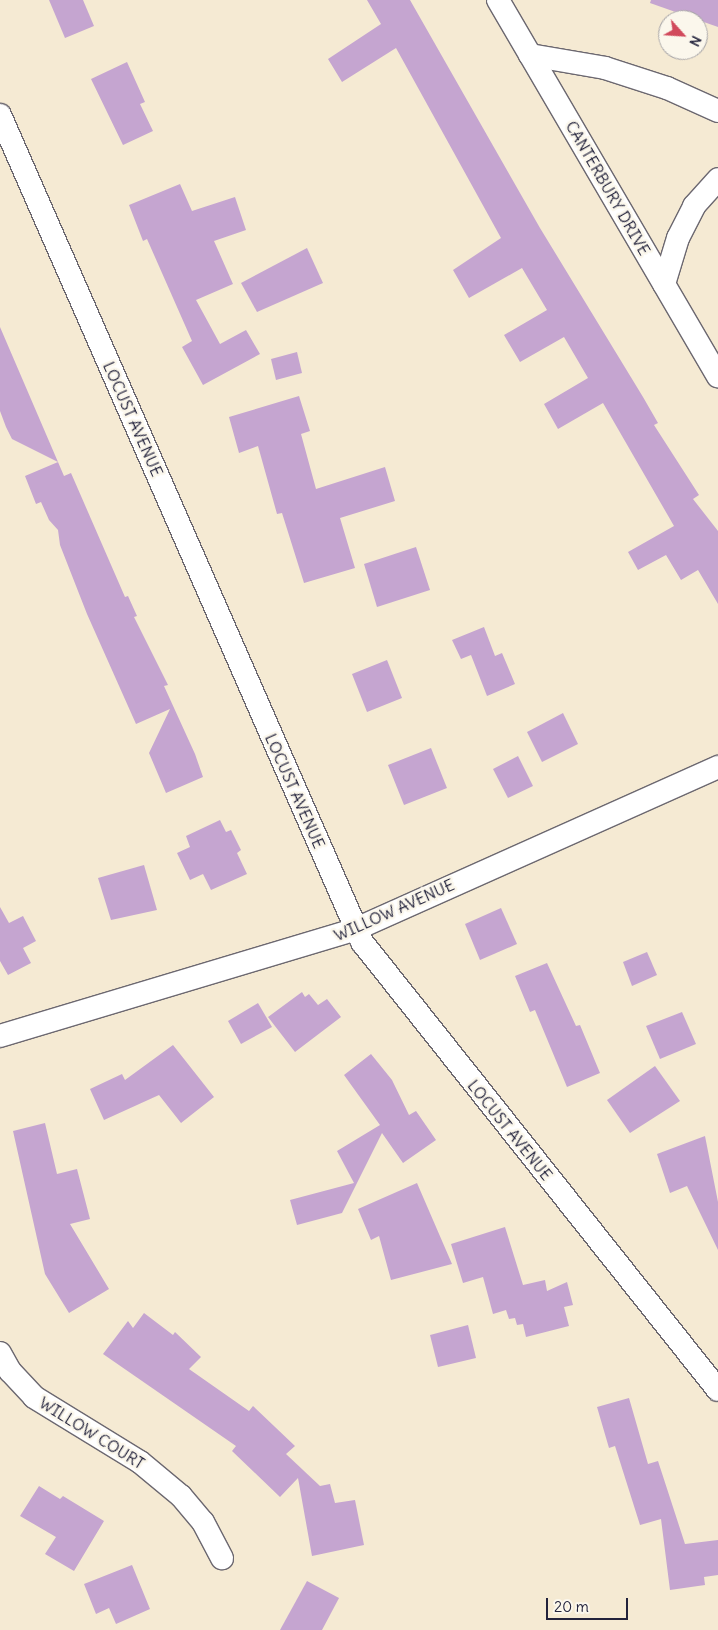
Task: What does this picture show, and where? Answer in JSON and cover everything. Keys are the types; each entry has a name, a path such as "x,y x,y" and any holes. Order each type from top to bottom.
{"street":[{"name":"CANTERBURY DRIVE","path":"498,0 718,376"},
{"path":"530,55 605,68 667,88 718,111"},
{"name":"LOCUST AVENUE","path":"0,114 356,929 379,966 718,1390"},
{"path":"664,284 678,238 694,206 718,178"},
{"name":"WILLOW AVENUE","path":"0,1036 356,929 718,767"},
{"name":"WILLOW COURT","path":"0,1353 10,1371 34,1397 140,1462 181,1496 203,1522 222,1558"}],"building":[{"path":"49,0 83,0 94,26 65,38"},
{"path":"367,0 410,0 540,228 643,397 658,423 654,425 699,495 693,499 718,531 718,604 698,570 681,580 666,555 638,570 628,552 674,526 603,403 558,429 544,404 588,378 564,337 520,362 504,335 547,310 522,268 469,298 453,270 501,238 396,48 342,82 328,59 381,24"},
{"path":"651,0 718,0 718,27 708,23 708,10 670,10 650,3"},
{"path":"127,62 145,102 140,104 153,131 123,145 91,79"},
{"path":"180,184 192,211 235,197 246,230 214,241 233,284 196,300 220,344 246,330 260,354 203,385 182,347 192,341 147,239 143,241 129,205"},
{"path":"307,248 323,283 257,312 241,283"},
{"path":"0,327 58,462 12,439 6,427 0,411"},
{"path":"297,352 302,373 276,380 271,359"},
{"path":"299,396 310,431 301,434 316,489 385,467 395,501 340,518 355,568 304,583 282,513 277,514 258,446 239,453 229,417"},
{"path":"58,462 64,476 71,473 125,597 128,596 137,616 134,617 168,685 164,686 195,754 203,777 166,793 149,753 170,709 136,724 87,614 60,545 58,530 49,520 41,502 36,504 25,476"},
{"path":"416,547 430,590 377,607 364,564"},
{"path":"484,627 495,656 502,653 515,684 487,696 471,655 461,659 452,640"},
{"path":"387,660 402,698 367,712 352,674"},
{"path":"563,713 578,744 542,762 527,732"},
{"path":"431,748 447,788 404,805 388,765"},
{"path":"518,756 533,786 508,798 493,769"},
{"path":"220,820 226,832 231,830 241,850 237,853 247,874 211,890 203,874 190,880 177,853 190,847 186,836"},
{"path":"144,865 157,910 111,920 98,878"},
{"path":"0,907 9,923 23,916 36,941 23,948 31,963 8,975 0,961"},
{"path":"501,908 517,944 480,960 465,924"},
{"path":"647,952 657,975 632,986 623,962"},
{"path":"547,963 576,1026 580,1025 600,1073 567,1087 535,1010 530,1012 515,976"},
{"path":"302,992 305,997 309,994 318,1005 327,999 341,1017 295,1052 268,1017"},
{"path":"258,1003 272,1027 241,1044 228,1021"},
{"path":"682,1012 696,1044 660,1059 646,1026"},
{"path":"173,1045 214,1097 181,1123 159,1095 104,1120 90,1089 122,1074 125,1080"},
{"path":"371,1054 392,1080 409,1115 416,1111 436,1140 403,1163 382,1133 342,1213 297,1225 290,1200 354,1183 337,1151 380,1125 344,1075"},
{"path":"655,1066 680,1101 630,1133 607,1100"},
{"path":"45,1123 57,1174 77,1169 90,1219 70,1224 109,1289 69,1313 45,1274 13,1131"},
{"path":"705,1136 718,1202 718,1250 687,1186 670,1193 657,1154"},
{"path":"417,1183 452,1264 391,1280 379,1236 371,1240 358,1209"},
{"path":"505,1227 523,1285 545,1280 547,1291 567,1282 573,1305 564,1307 569,1326 526,1337 523,1324 517,1325 515,1318 509,1319 506,1310 493,1314 483,1277 463,1283 451,1244"},
{"path":"144,1313 173,1335 175,1332 201,1357 189,1369 249,1411 253,1406 295,1446 286,1454 320,1486 330,1484 335,1503 355,1500 364,1545 312,1556 298,1478 280,1497 232,1451 236,1446 103,1354 128,1321 133,1328"},
{"path":"468,1325 476,1358 438,1367 430,1335"},
{"path":"629,1398 648,1464 658,1461 685,1544 718,1540 718,1575 704,1577 705,1585 670,1590 661,1519 640,1525 615,1446 609,1448 597,1407"},
{"path":"39,1486 60,1499 63,1496 104,1521 74,1571 45,1554 56,1537 20,1516"},
{"path":"132,1565 150,1609 116,1624 109,1608 96,1614 84,1584"},
{"path":"307,1581 339,1598 322,1630 280,1630"}]}
